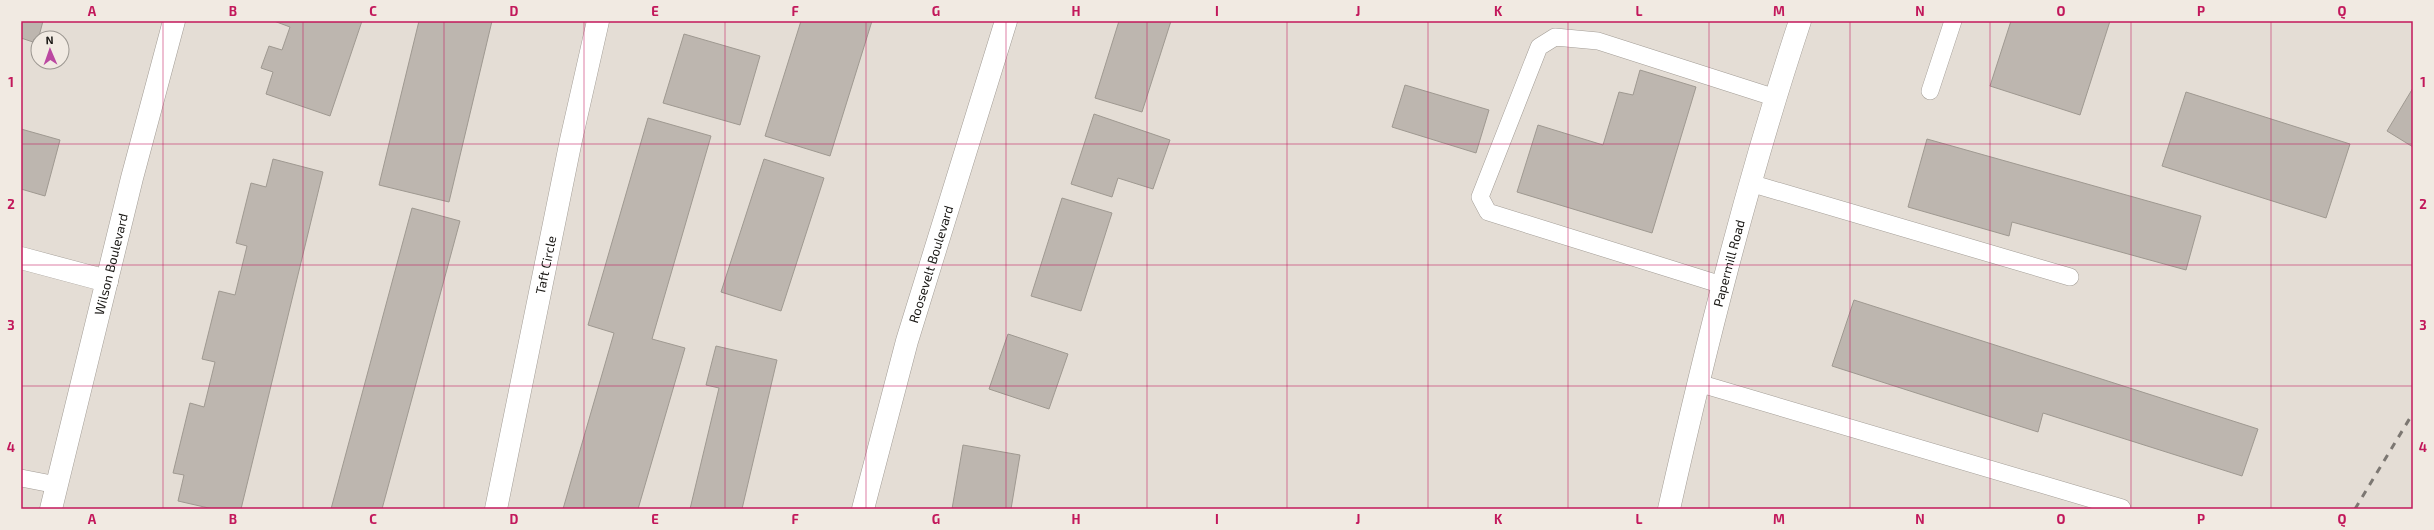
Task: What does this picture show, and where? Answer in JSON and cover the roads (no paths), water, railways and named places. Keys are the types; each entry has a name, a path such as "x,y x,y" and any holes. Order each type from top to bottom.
{"street":[{"name":"Wilson Boulevard","path":"51,509 107,281 174,21"},
{"name":"Taft Circle","path":"496,509 571,140 598,21"},
{"name":"Roosevelt Boulevard","path":"863,509 907,341 1006,21"},
{"name":"Papermill Road","path":"1669,509 1722,285 1750,183 1800,21"},
{"path":"21,258 107,281"}],"lane":[{"path":"1930,91 1953,21"},
{"path":"1722,285 1488,212 1480,196 1539,46 1555,37 1598,41 1776,98"},
{"path":"1750,183 2070,277"},
{"path":"1698,384 2122,508"},
{"path":"21,478 57,485"}],"railway":[{"path":"2355,509 2413,413"}]}
